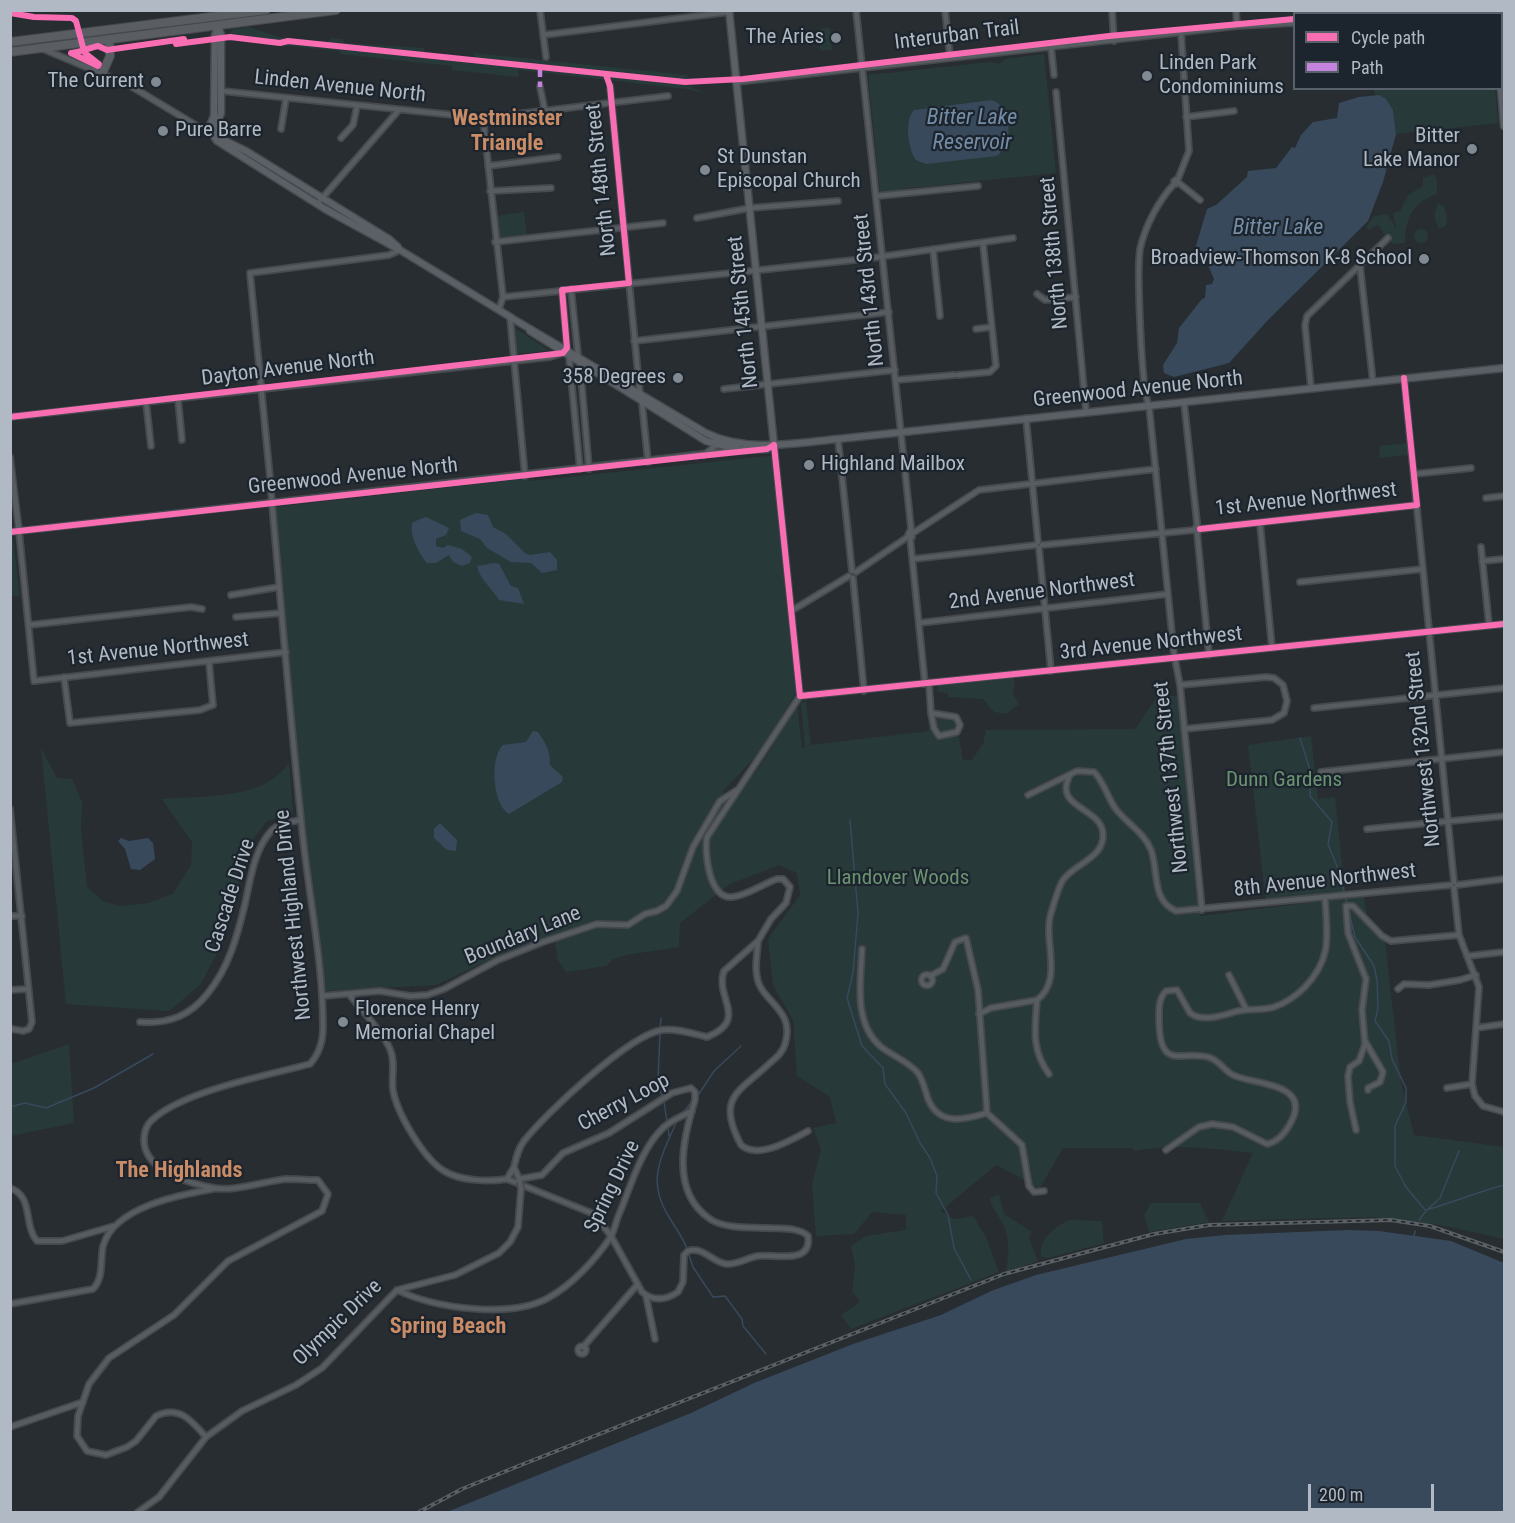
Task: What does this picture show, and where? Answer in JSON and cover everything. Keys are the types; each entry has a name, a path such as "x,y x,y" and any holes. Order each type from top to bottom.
{"highway":[{"path":"10,52 109,39 266,10"},
{"path":"10,42 217,18 336,10"},
{"path":"102,74 109,59 109,39"}],"main road":[{"name":"North 145th Street","path":"729,11 774,445"},
{"path":"210,134 219,123 222,91 221,35 217,18"},
{"path":"210,134 214,116 217,18"},
{"path":"1501,90 1504,124"},
{"path":"210,134 319,201 389,239 400,250 499,309 642,403 716,444 741,450"},
{"path":"566,353 578,355 706,433 726,441"},
{"name":"Greenwood Avenue North","path":"726,441 774,445 838,439 1504,368"},
{"name":"Greenwood Avenue North","path":"741,450 767,449 774,445"}],"street":[{"path":"540,10 546,57"},
{"name":"North 143rd Street","path":"856,10 895,370 919,623 932,713"},
{"path":"945,10 950,57"},
{"path":"1112,10 1114,41"},
{"path":"1236,10 1237,26"},
{"path":"543,34 729,11"},
{"path":"736,82 1237,26 1293,23"},
{"name":"Northwest 137th Street","path":"1181,33 1188,157 1177,182 1157,209 1140,249 1142,361 1146,399 1149,405 1168,594 1180,685 1202,910"},
{"path":"1051,48 1054,75"},
{"path":"42,49 129,85 210,134"},
{"name":"North 148th Street","path":"610,86 640,394"},
{"path":"540,87 546,111"},
{"name":"Linden Avenue North","path":"222,91 483,118 668,96"},
{"name":"North 138th Street","path":"1056,92 1086,411"},
{"path":"281,129 286,98"},
{"path":"341,138 353,125 357,106"},
{"path":"319,201 399,111"},
{"path":"1186,117 1234,111"},
{"path":"483,118 495,242 503,297 499,309"},
{"path":"488,166 558,157"},
{"path":"1177,182 1200,200"},
{"path":"877,196 978,186"},
{"path":"490,191 551,188"},
{"path":"697,218 750,207 838,201"},
{"path":"495,242 663,223"},
{"path":"503,297 864,259 883,254 1013,238"},
{"path":"1311,388 1306,318 1388,238"},
{"path":"896,380 994,369 996,363 983,243"},
{"path":"933,249 940,315"},
{"name":"Northwest Highland Drive","path":"206,1437 188,1417 177,1412 164,1412 147,1423 136,1441 106,1455 95,1455 87,1451 77,1436 89,1384 109,1358 174,1315 228,1261 322,1211 328,1194 318,1180 287,1179 216,1189 163,1171 155,1165 145,1148 144,1135 150,1121 168,1108 232,1083 310,1064 317,1056 323,1030 322,996 301,820 250,273 389,255 400,250"},
{"path":"1360,266 1373,382"},
{"path":"572,289 578,355"},
{"path":"562,290 566,353 580,470"},
{"path":"1037,294 1045,300 1076,297"},
{"path":"634,341 889,312"},
{"path":"510,317 525,476"},
{"path":"976,329 992,327"},
{"name":"Dayton Avenue North","path":"10,417 566,353"},
{"path":"580,364 589,469"},
{"path":"724,389 895,370"},
{"name":"Northwest 132nd Street","path":"1404,378 1460,935 1476,975 1479,991 1472,1084 1481,1104 1504,1112"},
{"path":"573,397 583,397"},
{"path":"178,399 182,440"},
{"path":"146,402 151,446"},
{"path":"1184,402 1209,655"},
{"path":"642,403 648,462"},
{"path":"1026,418 1051,671"},
{"path":"838,439 864,691"},
{"name":"Greenwood Avenue North","path":"700,456 709,452 716,444 726,441"},
{"name":"North 145th Street","path":"774,445 800,696"},
{"path":"578,451 587,450"},
{"name":"Greenwood Avenue North","path":"10,532 272,501 589,469 741,450"},
{"path":"10,458 28,625 191,607 202,609"},
{"path":"1414,474 1471,468"},
{"path":"791,610 852,574 979,490 1156,469"},
{"path":"1486,498 1504,496"},
{"name":"1st Avenue Northwest","path":"913,559 1417,505"},
{"path":"1260,523 1272,648"},
{"path":"1481,547 1489,625"},
{"path":"1482,561 1504,559"},
{"path":"1300,582 1423,569"},
{"path":"231,595 279,587"},
{"name":"2nd Avenue Northwest","path":"919,623 1168,594"},
{"path":"236,617 281,613"},
{"name":"3rd Avenue Northwest","path":"800,696 1504,624"},
{"name":"1st Avenue Northwest","path":"28,625 34,681 286,652"},
{"path":"64,677 70,723 200,710 213,705 209,662"},
{"path":"1180,685 1270,677 1281,682 1286,695 1285,710 1272,720 1184,729"},
{"path":"1314,708 1504,688"},
{"name":"Boundary Lane","path":"758,941 771,919 786,903 790,887 783,879 777,879 729,897 716,888 704,850 707,837 800,696"},
{"path":"932,713 956,717 960,725 957,732 946,736 937,735 932,713"},
{"path":"1321,772 1504,752"},
{"name":"8th Avenue Northwest","path":"1069,777 1081,770 1094,772 1116,809 1144,838 1152,854 1158,893 1164,904 1176,911 1504,879"},
{"path":"1028,795 1069,777"},
{"path":"979,1014 991,1008 1036,1000 1044,993 1050,980 1047,923 1062,883 1097,852 1102,841 1102,830 1097,821 1068,798 1065,787 1069,777"},
{"name":"Boundary Lane","path":"322,996 380,991 410,996 427,995 444,989 498,960 543,942 597,924 628,925 645,914 657,911 666,906 677,891 693,847 720,801 740,789"},
{"path":"10,808 31,1027 23,1031 12,1029"},
{"path":"1367,830 1504,816"},
{"name":"Cascade Drive","path":"140,1022 176,1019 199,1005 231,955 252,870 263,841 279,825 301,820"},
{"path":"1166,1150 1205,1125 1228,1125 1267,1144 1278,1139 1291,1123 1294,1112 1293,1102 1282,1088 1235,1076 1210,1058 1175,1056 1167,1050 1160,1040 1159,1004 1163,994 1168,990 1180,992 1187,1011 1195,1017 1210,1017 1246,1009 1269,1009 1285,1003 1316,974 1327,949 1327,897"},
{"path":"1356,1130 1348,1074 1350,1067 1359,1060 1365,1039 1362,1011 1365,972 1348,933 1348,905 1384,938 1395,942 1460,935"},
{"path":"10,916 22,916"},
{"path":"930,976 943,969 955,942 966,938 976,976 987,1113 1020,1141 1029,1186 1034,1191 1044,1191"},
{"path":"507,1179 523,1142 547,1115 589,1076 646,1036 661,1030 675,1030 707,1037 724,1028 728,1020 729,1005 722,983 724,971 758,941"},
{"path":"758,941 758,981 761,988 780,1008 786,1038 779,1054 730,1101 731,1120 741,1145 750,1149 775,1147 808,1131"},
{"path":"862,949 861,1005 866,1025 872,1036 917,1071 932,1107 942,1116 960,1120 987,1113"},
{"path":"1468,956 1504,952"},
{"path":"1229,975 1246,1009"},
{"path":"1398,989 1404,984 1429,985 1476,975"},
{"path":"10,990 28,988"},
{"path":"349,994 390,1047 394,1062 393,1088 398,1110 426,1154 444,1171 478,1179 507,1179 594,1214 611,1236 646,1296 655,1339"},
{"path":"1036,1000 1035,1045 1038,1057 1049,1074"},
{"path":"1476,1028 1504,1024"},
{"path":"1365,1039 1383,1072 1380,1082 1368,1090"},
{"path":"1447,1088 1472,1084"},
{"name":"Cherry Loop","path":"520,1180 542,1175 563,1153 609,1133 672,1093 694,1089 695,1100 682,1154 688,1188 697,1207 711,1219 726,1225 797,1230 808,1236 809,1242 802,1253 795,1257 754,1257 726,1264 693,1249 684,1255 683,1282 678,1292 664,1299 646,1296"},
{"name":"Spring Drive","path":"397,1290 418,1300 459,1306 506,1308 533,1304 548,1298 586,1267 611,1236 650,1146 662,1129 692,1111"},
{"name":"Olympic Drive","path":"138,1512 159,1497 206,1437 242,1411 296,1385 322,1368 397,1290 455,1275 499,1253 510,1242 518,1227 521,1188 514,1167"},
{"path":"10,1188 19,1192 24,1198 30,1233 37,1241 62,1241 114,1226 154,1203 216,1189"},
{"path":"10,1304 93,1289 100,1278 104,1245 114,1226"},
{"path":"583,1347 638,1284"},
{"path":"10,1427 83,1402"}],"green space":[{"path":"248,27 286,39 327,43 331,38 343,39 344,43 424,48 425,53 474,59 474,53 687,75 687,84 703,93 686,89 519,70 518,77 452,70 452,66 260,43 260,39 229,34 233,29"},
{"path":"830,28 832,50 820,51 818,29"},
{"path":"1044,54 1056,173 880,193 868,75 990,62 999,64 1005,59","holes":["991,100 1005,111 1008,143 1000,154 914,110"]},
{"path":"1374,90 1495,90 1498,123 1396,134 1393,110 1379,95 1375,95"},
{"path":"1434,174 1437,180 1437,194 1422,202 1412,213 1405,234 1405,243 1392,244 1378,225 1369,230 1366,227 1374,216 1387,214 1396,228 1393,213 1400,211 1408,195 1423,186 1423,178"},
{"path":"1438,203 1444,206 1447,217 1446,226 1439,229 1434,216"},
{"path":"524,212 527,236 499,239 496,216"},
{"path":"1421,229 1426,231 1428,236 1426,241 1421,243 1416,241 1414,236 1416,231"},
{"path":"513,327 547,349 547,351 515,354"},
{"path":"1408,443 1409,455 1380,458 1379,446"},
{"name":"Llandover Woods","path":"772,457 797,691 760,752 723,791 729,810 769,752 797,705 802,748 805,748 801,703 806,702 811,745 929,731 928,717 950,718 956,721 963,760 972,760 983,744 986,730 1135,729 1159,694 1179,697 1200,916 1364,896 1367,915 1384,932 1401,1082 1414,1135 1504,1147 1504,1239 1441,1225 1374,1217 1222,1221 1253,1153 1179,1147 1134,1151 1133,1148 1063,1148 1040,1188 996,1165 941,1211 954,1219 973,1216 986,1237 999,1272 851,1329 841,1315 860,1302 852,1291 855,1266 851,1246 866,1236 906,1230 906,1215 872,1212 854,1234 816,1236 812,1185 821,1149 813,1128 836,1123 830,1097 797,1076 793,1020 773,985 768,939 800,895 797,873 779,865 730,884 680,923 679,947 626,955 613,959 606,966 566,972 558,960 554,935 510,950 436,985 324,991 320,982 273,513 276,507 529,478 530,481"},
{"path":"10,537 13,537 20,597 11,595"},
{"path":"1013,677 1015,682 1013,694 1019,704 1006,714 994,712 983,699 948,697 948,693 938,692 937,685"},
{"name":"Dunn Gardens","path":"1311,736 1318,799 1335,797 1345,893 1266,902 1248,745"},
{"path":"41,748 57,778 72,779 82,802 81,829 87,887 103,901 120,906 149,903 173,894 191,865 192,842 162,799 214,796 249,790 265,784 278,775 289,762 293,813 267,821 248,846 224,941 200,985 169,1011 66,1004"},
{"path":"69,1044 74,1123 11,1136 11,1064"},
{"path":"999,1194 1004,1214 1032,1232 1029,1238 1038,1261 1006,1272 1007,1236 990,1198"},
{"path":"1151,1203 1200,1203 1209,1222 1149,1232 1144,1215"},
{"path":"1069,1220 1102,1221 1104,1243 1048,1258 1041,1257 1045,1239 1058,1226"}],"water":[{"name":"Bitter Lake","path":"1379,95 1386,99 1393,110 1396,134 1383,182 1368,221 1268,320 1229,363 1174,377 1164,373 1163,365 1177,343 1179,328 1205,298 1206,285 1212,284 1214,279 1204,256 1198,255 1195,249 1207,209 1216,205 1247,177 1248,171 1276,168 1292,147 1295,148 1301,135 1313,122 1337,118 1339,103 1359,97"},
{"name":"Bitter Lake Reservoir","path":"991,100 1003,109 1008,127 1006,144 996,156 926,164 916,160 908,135 909,121 914,110"},
{"path":"476,513 488,515 493,527 506,534 525,553 530,555 550,552 557,560 557,570 542,573 531,563 511,562 487,548 480,539 461,531 460,520"},
{"path":"426,517 449,528 446,535 436,539 436,546 443,548 448,545 462,549 472,557 470,563 462,566 453,562 449,555 436,563 427,563 415,543 412,532 413,522"},
{"path":"499,564 511,586 518,588 524,604 499,600 483,579 477,566"},
{"path":"533,731 538,732 543,740 548,751 550,765 563,777 562,782 509,814 499,801 496,792 496,760 503,745 526,742"},
{"path":"440,823 457,840 456,851 447,850 434,838 434,829"},
{"path":"121,838 129,841 148,838 153,843 155,859 140,870 131,869 125,849 118,841"},
{"path":"1347,1230 1379,1231 1451,1241 1504,1263 1504,1512 447,1512 691,1413 754,1383 853,1344 941,1315 991,1291 1036,1275 1186,1239 1225,1235"}],"waterway":[{"path":"1300,738 1311,773 1310,796 1332,822 1328,844 1339,871 1347,903"},
{"path":"850,820 858,913 853,973 847,998 862,1046 883,1068 885,1084 906,1113 930,1158 937,1176 936,1193 948,1215 954,1248 971,1280"},
{"path":"1348,908 1355,937 1374,966 1378,1008 1375,1021 1389,1041 1392,1059 1406,1088 1406,1102 1395,1126 1395,1166 1406,1187 1426,1211 1419,1220"},
{"path":"660,1029 661,1018"},
{"path":"660,1034 658,1080 662,1097"},
{"path":"697,1097 714,1071 741,1046"},
{"path":"10,1107 25,1103 46,1108 94,1088 153,1054"},
{"path":"683,1113 693,1100"},
{"path":"664,1102 667,1121"},
{"path":"677,1121 661,1158 657,1180 662,1204 687,1249"},
{"path":"668,1125 669,1136"},
{"path":"1428,1209 1440,1198 1459,1151"},
{"path":"1426,1210 1504,1185"},
{"path":"1414,1236 1415,1231"},
{"path":"689,1255 693,1267 713,1297 725,1296 742,1319 743,1326 766,1354"}],"railway":[{"path":"419,1512 462,1489 516,1467 1004,1274 1154,1234 1209,1225 1391,1220 1430,1226 1504,1252"}],"marked path":[{"path":"540,68 540,87"}],"cycle path":[{"path":"10,13 34,17 72,18 76,21 84,51 85,53 99,64 98,66 71,53 82,51 85,50 91,48 98,46 107,50 184,39"},
{"name":"Interurban Trail","path":"176,44 230,37 280,43 288,41 685,82 743,79 1109,36 1293,19"},
{"path":"10,417 563,353 567,348 562,290 629,283 610,86 606,75"},
{"path":"1200,529 1417,505 1404,378"},
{"path":"774,445 800,696 1504,624"},
{"path":"10,532 767,449 774,445"}],"place":[{"name":"The Aries","path":"836,38"},
{"name":"Linden Park Condominiums","path":"1147,76"},
{"name":"The Current","path":"156,82"},
{"name":"Pure Barre","path":"163,131"},
{"name":"Bitter Lake Manor","path":"1472,149"},
{"name":"St Dunstan Episcopal Church","path":"705,170"},
{"name":"Broadview-Thomson K-8 School","path":"1424,259"},
{"name":"358 Degrees","path":"678,378"},
{"name":"Highland Mailbox","path":"809,465"},
{"name":"Florence Henry Memorial Chapel","path":"343,1022"}],"district":[{"name":"Westminster Triangle","path":"507,132"},
{"name":"The Highlands","path":"179,1171"},
{"name":"Spring Beach","path":"448,1327"}]}
